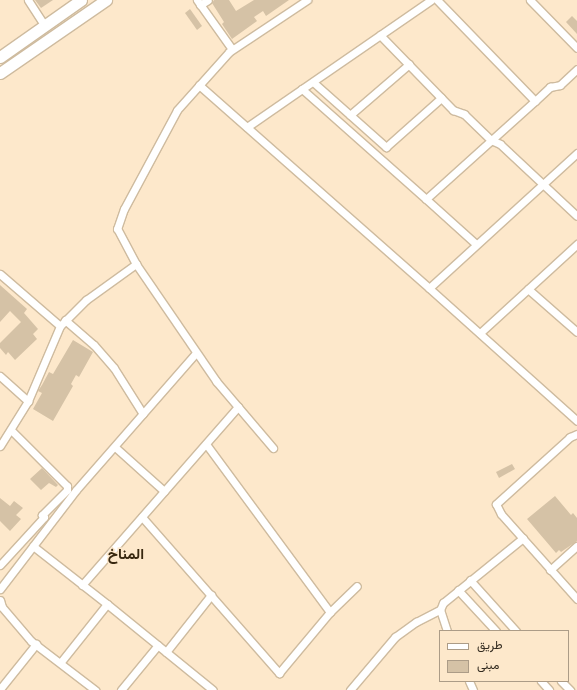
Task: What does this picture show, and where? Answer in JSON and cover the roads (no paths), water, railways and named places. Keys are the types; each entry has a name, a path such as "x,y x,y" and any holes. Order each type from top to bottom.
{"main road":[{"path":"0,57 81,0"},
{"path":"0,73 106,0"}],"street":[{"path":"28,0 45,26"},
{"path":"208,0 198,3 232,49"},
{"path":"273,448 238,408 196,353 136,264 117,229 124,209 177,110 232,49 307,0"},
{"path":"247,127 430,0"},
{"path":"437,0 535,101"},
{"path":"530,0 577,48"},
{"path":"380,35 441,98 491,140 500,144 577,216"},
{"path":"350,115 409,64"},
{"path":"426,199 550,87 560,85 577,69"},
{"path":"313,82 386,147"},
{"path":"199,85 480,333 577,422"},
{"path":"302,89 476,244"},
{"path":"377,156 441,98"},
{"path":"429,288 577,153"},
{"path":"480,333 577,244"},
{"path":"0,446 28,401 63,323 86,300 136,264"},
{"path":"0,274 94,345 114,368 143,414"},
{"path":"528,288 577,332"},
{"path":"0,588 76,490 196,353"},
{"path":"0,376 28,401"},
{"path":"82,585 238,408"},
{"path":"0,566 44,517 42,515 67,490 67,486 11,430"},
{"path":"577,434 570,437 496,504 501,514 577,599"},
{"path":"206,444 330,612"},
{"path":"114,447 164,491"},
{"path":"142,516 279,673 330,612 357,586"},
{"path":"350,690 395,637 416,622 440,610 443,603 523,538"},
{"path":"33,546 213,690"},
{"path":"550,570 577,546"},
{"path":"470,580 515,630"},
{"path":"458,590 495,630"},
{"path":"166,652 211,595"},
{"path":"0,600 2,607 36,644 94,690"},
{"path":"60,663 107,604"},
{"path":"440,610 447,630"},
{"path":"0,688 36,644"},
{"path":"121,690 158,645"},
{"path":"542,682 549,690"},
{"path":"563,682 570,690"}],"district":[{"name":"المناخ","path":"126,555"}]}
